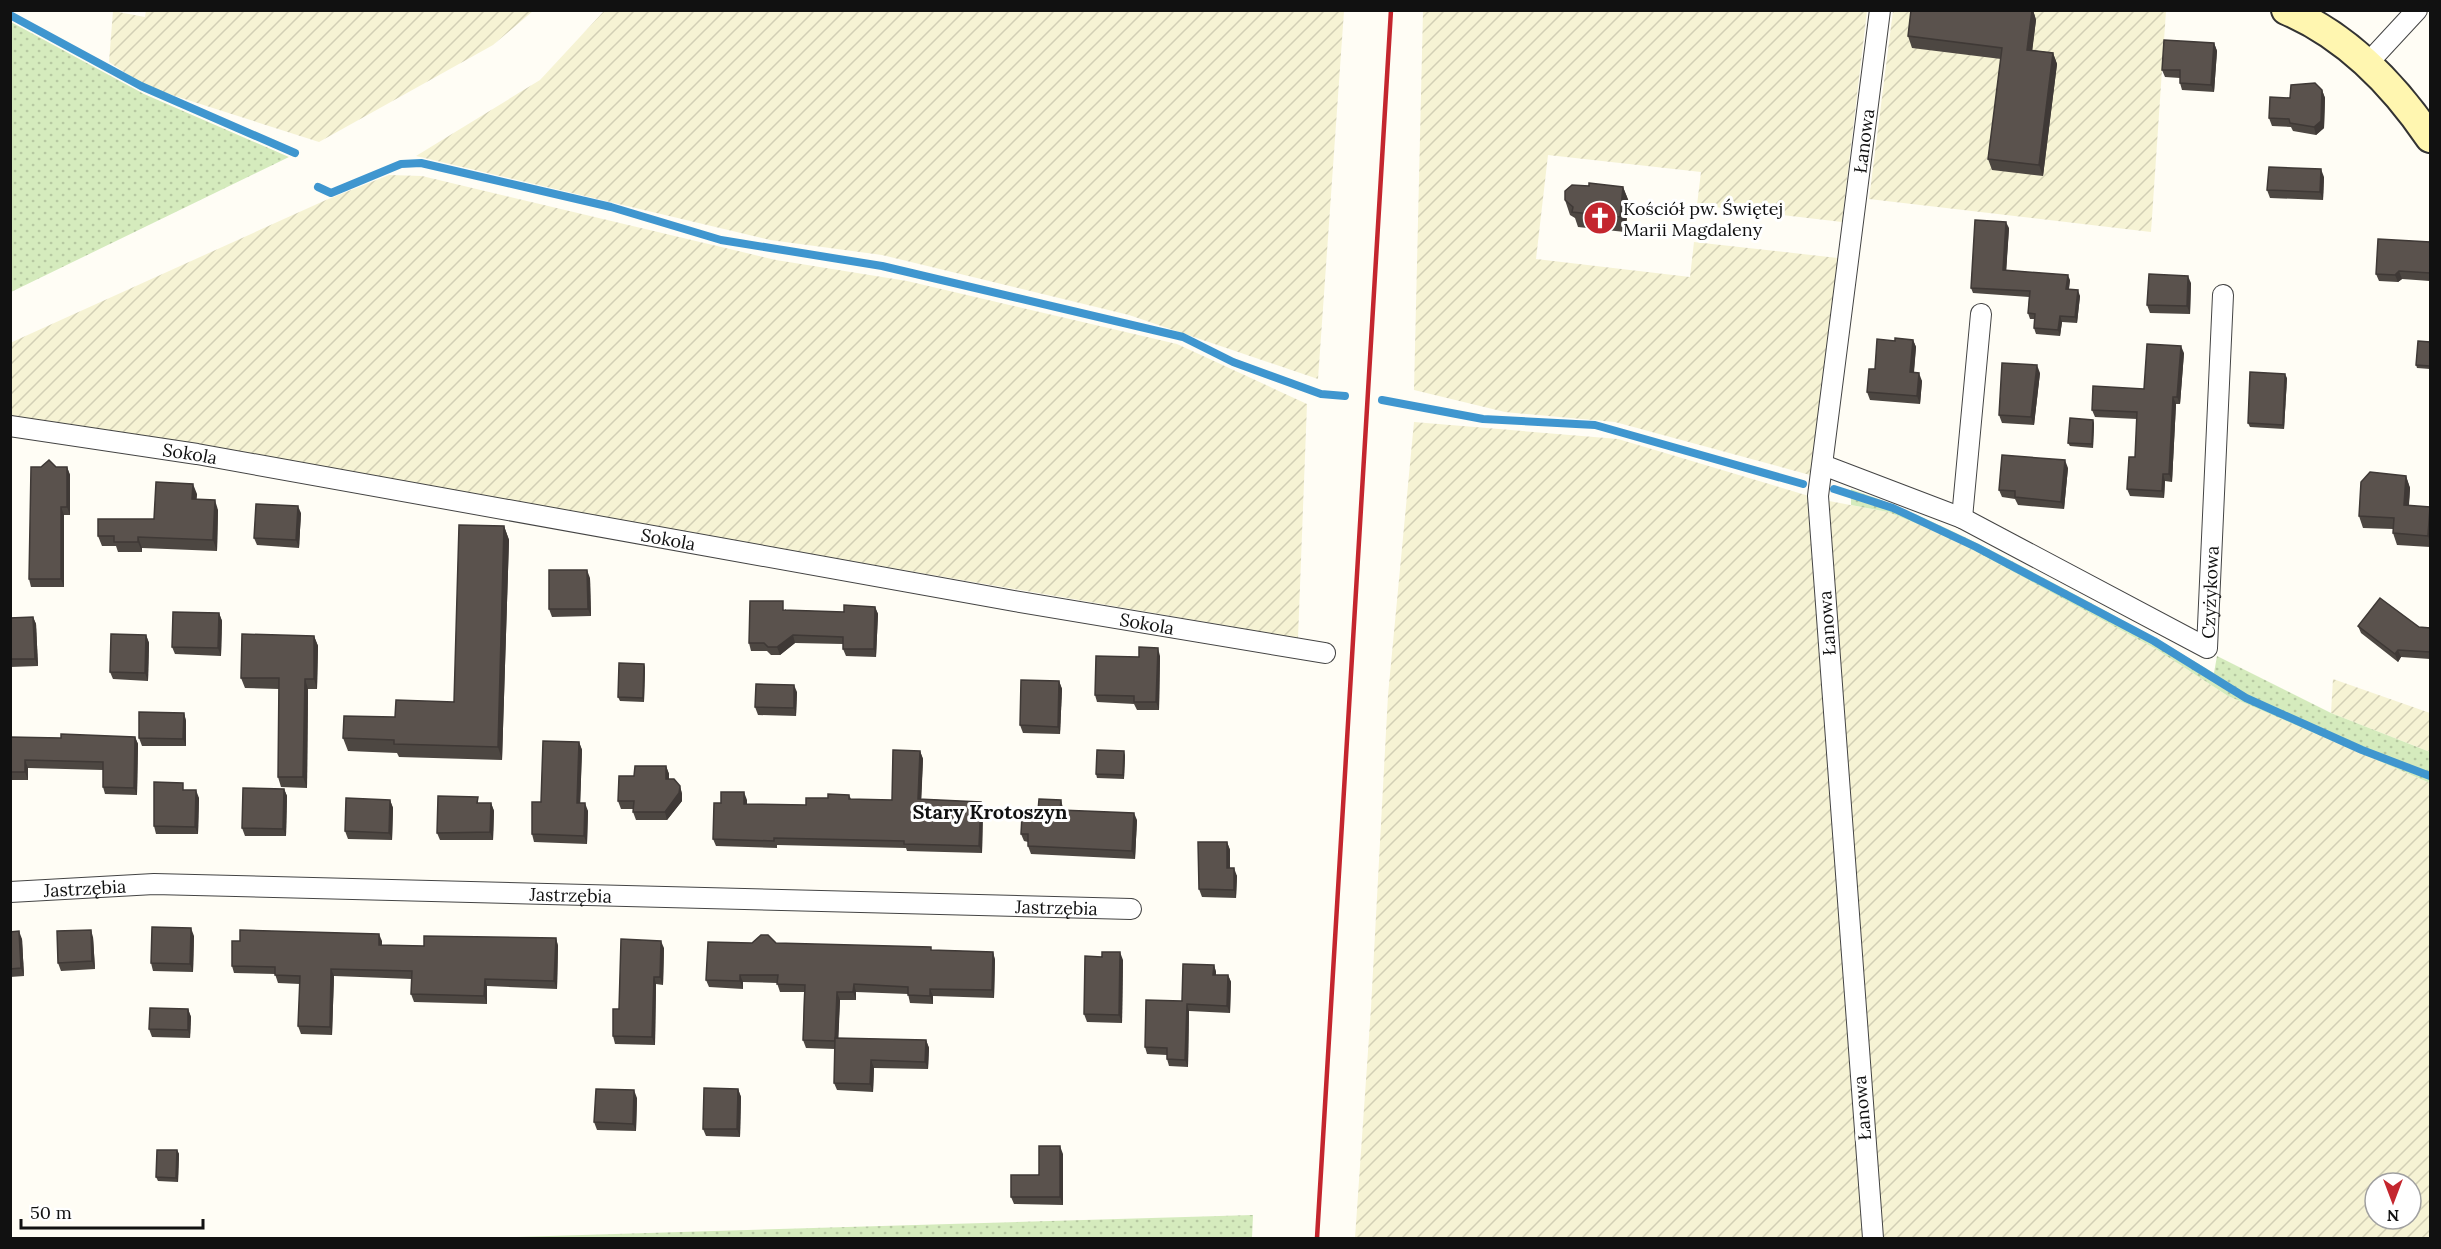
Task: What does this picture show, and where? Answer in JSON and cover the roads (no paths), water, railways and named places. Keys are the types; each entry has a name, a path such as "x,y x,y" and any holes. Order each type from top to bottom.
{"street":[{"name":"Łanowa","path":"1873,1239 1818,496 1880,10"},
{"path":"2286,10 2308,20 2367,64 2408,105 2430,138"},
{"path":"2367,64 2417,10"},
{"name":"Czyżykowa","path":"1823,465 1962,518 2207,648 2223,295"},
{"path":"1962,518 1981,314"},
{"name":"Sokola","path":"10,426 197,454 1014,602 1326,653"},
{"name":"Jastrzębia","path":"10,892 165,884 1131,909"}],"waterway":[{"path":"10,15 141,86 295,153"},
{"path":"318,187 331,193 401,164 421,163 611,207 721,240 882,266 1183,337 1233,362 1321,394 1345,396"},
{"path":"1382,400 1483,419 1595,425 1803,484"},
{"path":"1834,489 1893,508 1976,547 2154,641 2246,698 2362,750 2430,776"}],"railway":[{"path":"1317,1238 1391,10"}],"place":[{"name":"Kościół pw. Świętej Marii Magdaleny","path":"1600,218"}],"district":[{"name":"Stary Krotoszyn","path":"990,811"}]}
